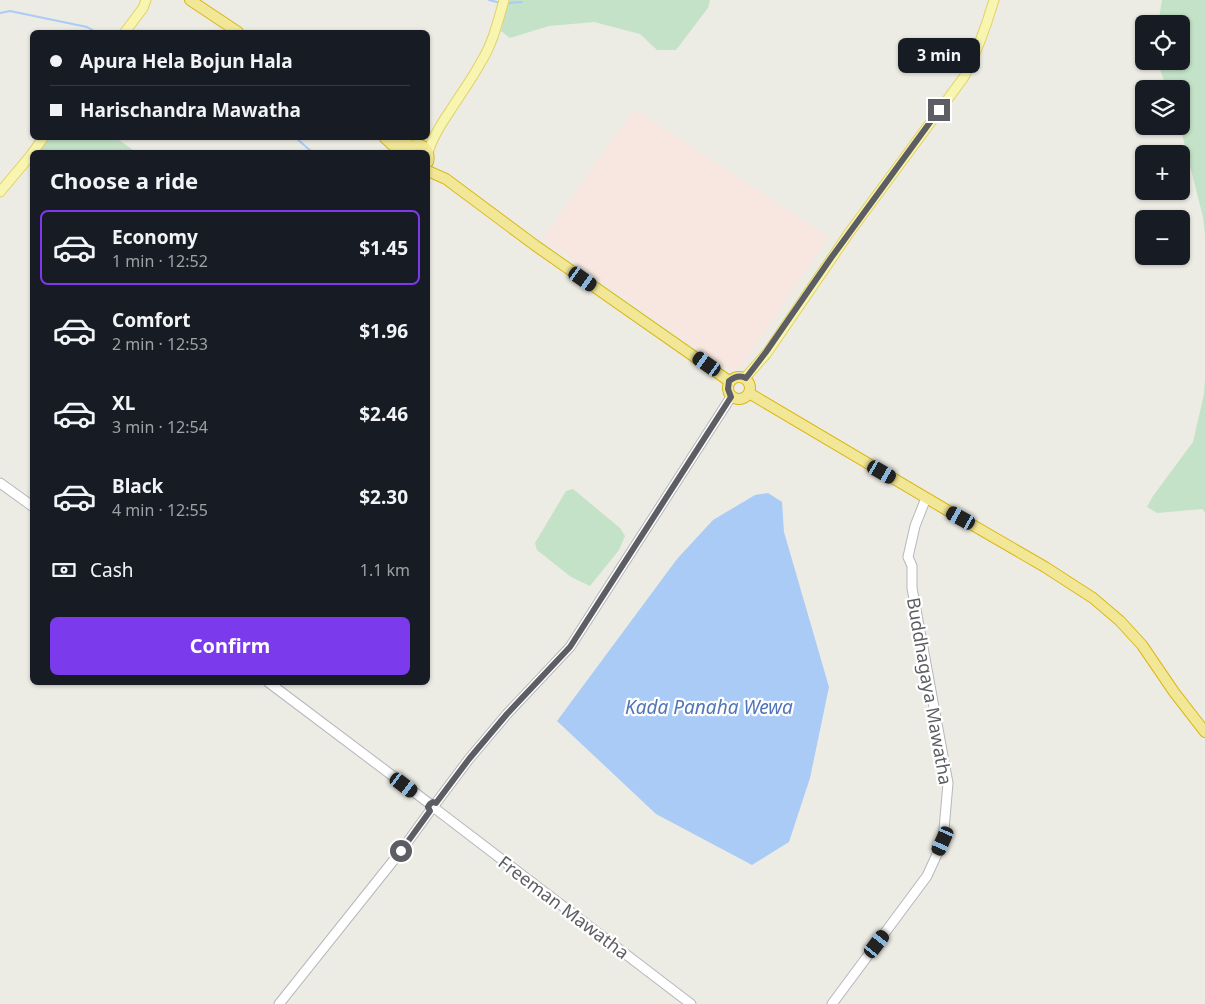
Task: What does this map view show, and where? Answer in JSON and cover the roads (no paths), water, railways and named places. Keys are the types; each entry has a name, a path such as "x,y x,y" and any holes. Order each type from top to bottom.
{"highway":[{"path":"193,1 235,30"},
{"path":"387,140 398,150"},
{"path":"395,140 412,148 424,147 425,150"},
{"path":"430,159 446,179"},
{"path":"430,172 446,179 536,246 729,381"},
{"path":"740,376 746,378 750,382 747,396 742,398 731,397 728,389 729,381 740,376"},
{"path":"749,393 1045,566 1093,598 1120,621 1142,645 1174,692 1205,732"}],"main road":[{"path":"126,30 144,4 154,0"},
{"path":"429,150 440,126 482,60 492,40 504,0"},
{"path":"746,378 964,76 981,40 994,0"},
{"path":"430,136 440,126"},
{"path":"412,148 425,140"},
{"path":"0,192 30,156"},
{"path":"279,1004 401,851 469,759 507,714 570,647 731,397"},
{"path":"0,483 30,505"},
{"name":"Buddhagaya Mawatha","path":"832,1004 927,876 943,841 948,783 912,588 912,566 908,557 915,526 926,498"},
{"name":"Freeman Mawatha","path":"272,685 691,1004"}],"water":[{"name":"Kada Panaha Wewa","path":"768,493 782,502 784,532 829,687 810,778 789,842 752,865 656,814 557,721 677,559 713,520 755,495"}],"waterway":[{"path":"489,0 497,2"},
{"path":"507,3 522,2"},
{"path":"0,13 10,11 87,27 92,30"},
{"path":"298,140 310,150"}]}
